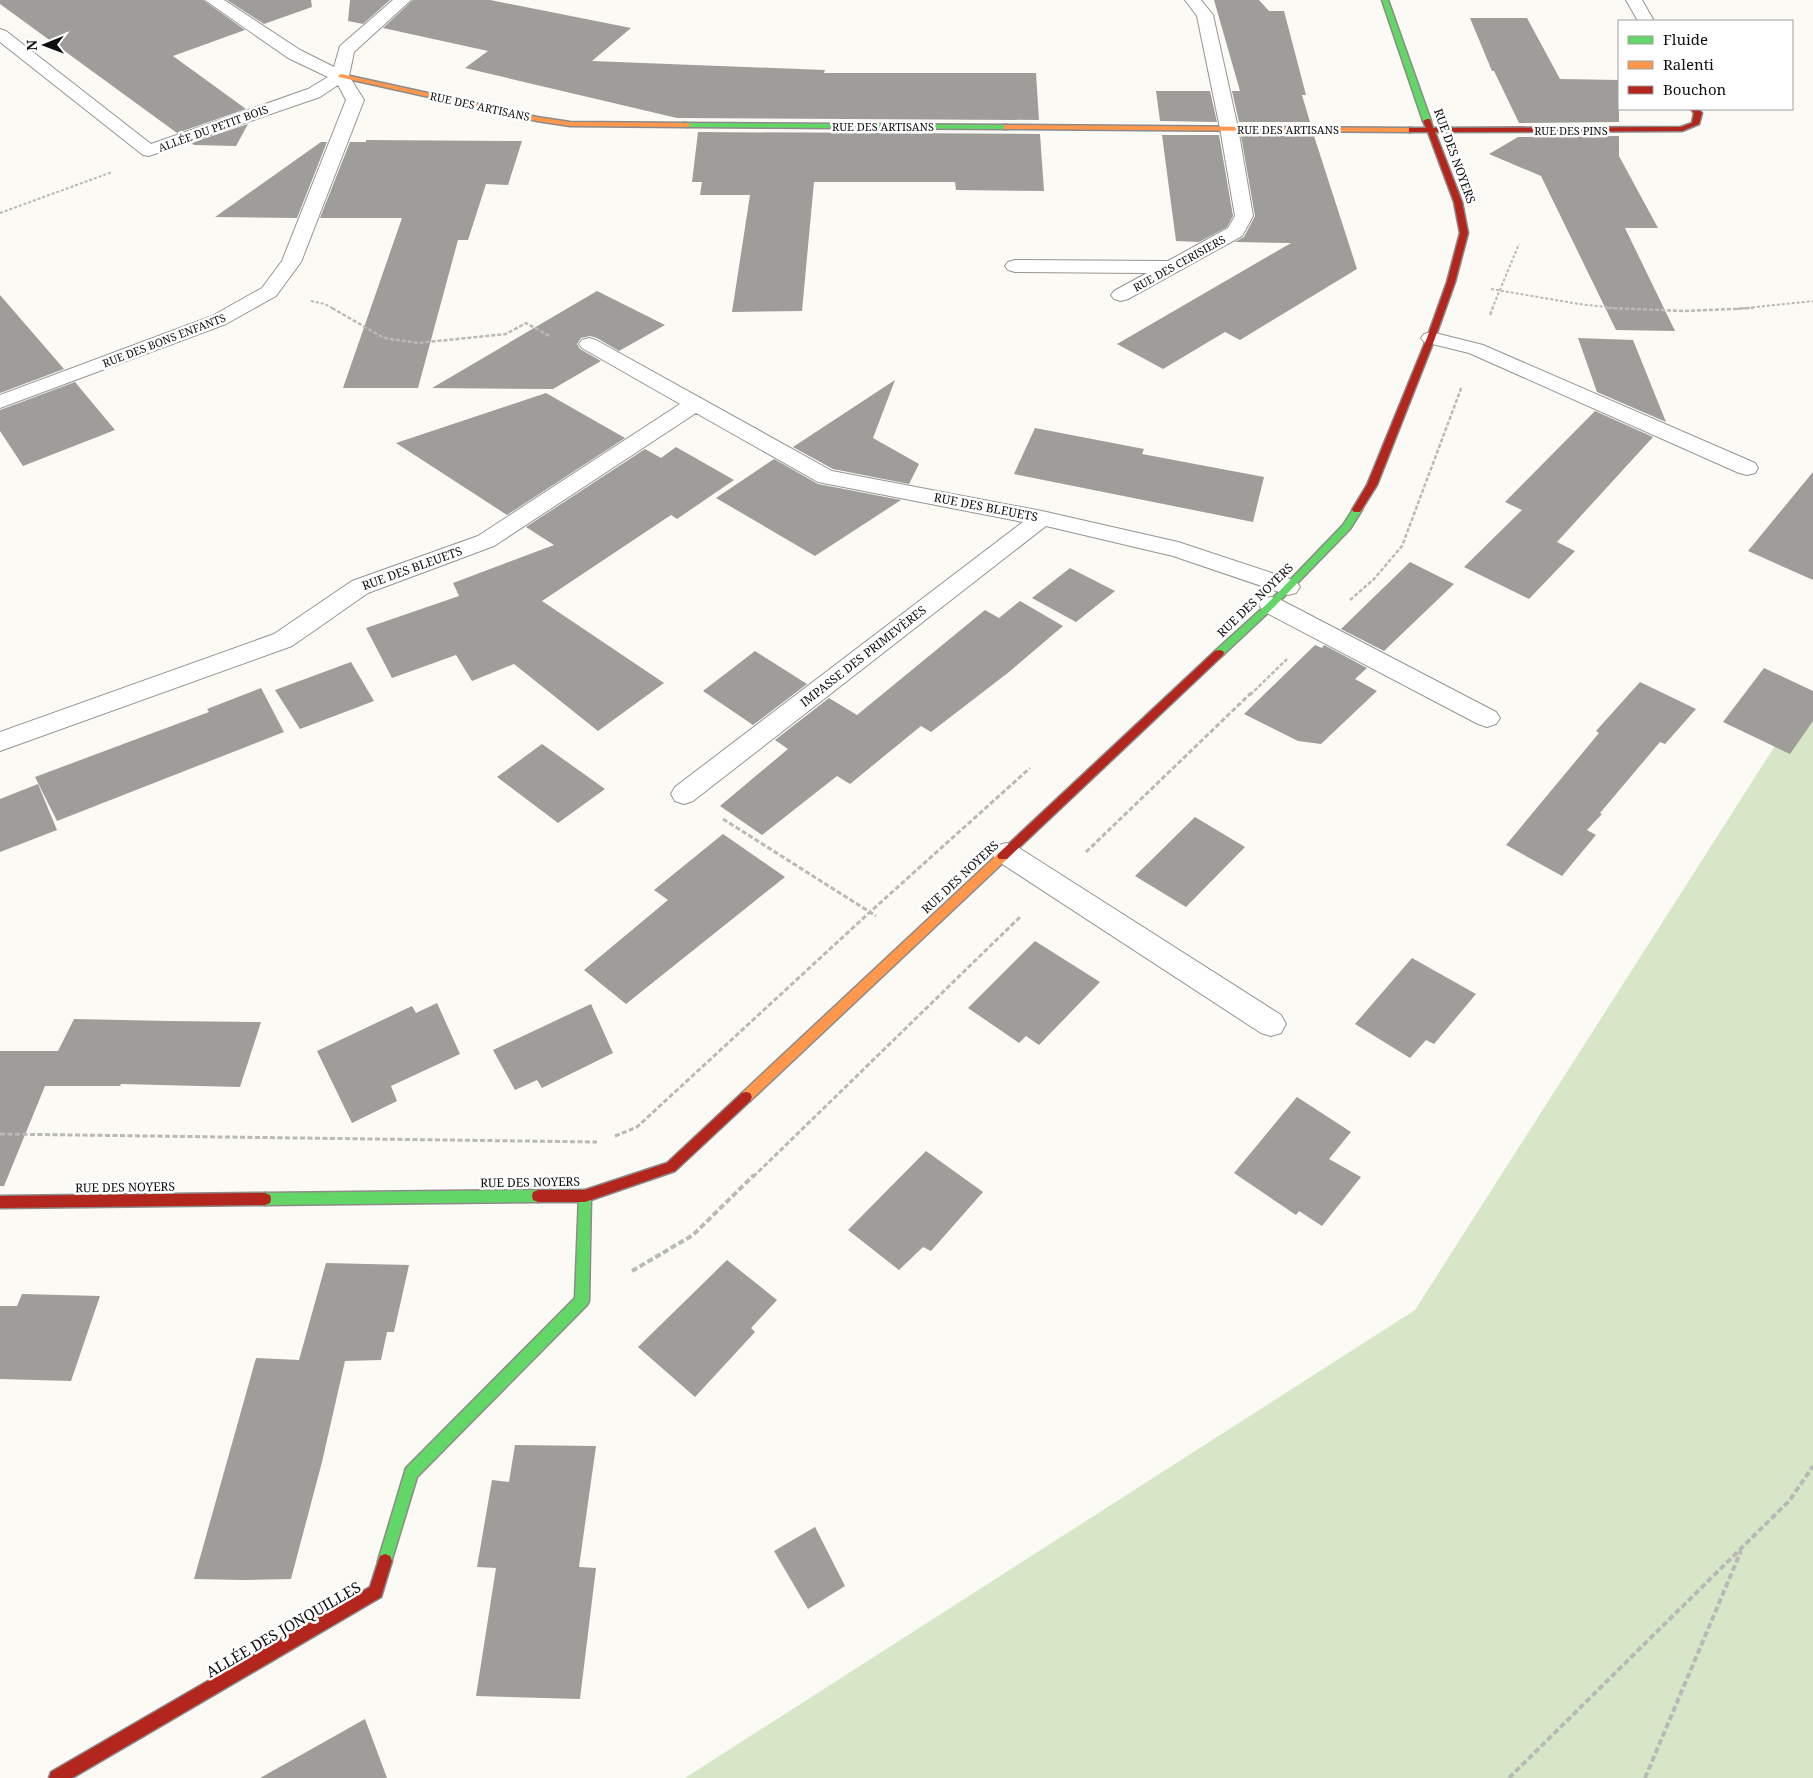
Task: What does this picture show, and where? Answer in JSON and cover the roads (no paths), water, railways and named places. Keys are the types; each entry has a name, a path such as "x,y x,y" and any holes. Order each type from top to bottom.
{"street":[{"path":"213,0 294,54 341,76 346,50 403,0"},
{"name":"RUE DES CERISIERS","path":"1121,295 1235,232 1244,216 1229,128 1205,15 1193,0"},
{"name":"RUE DES NOYERS","path":"0,1202 585,1196 671,1167 1271,605 1347,528 1372,485 1431,338 1451,282 1464,233 1458,202 1430,130 1386,0"},
{"path":"1634,0 1645,20"},
{"name":"ALLÉE DU PETIT BOIS","path":"0,34 149,151 314,93 341,76"},
{"name":"RUE DES ARTISANS","path":"341,76 570,124 1430,130"},
{"name":"RUE DES BONS ENFANTS","path":"0,402 219,320 269,292 291,262 355,100 341,76"},
{"name":"RUE DES PINS","path":"1430,130 1682,129 1695,124 1698,113 1696,110"},
{"path":"1015,266 1170,267"},
{"path":"1431,338 1476,349 1747,468"},
{"name":"RUE DES BLEUETS","path":"589,344 826,477 1042,518 1178,550 1288,587"},
{"name":"RUE DES BLEUETS","path":"0,742 283,640 360,587 486,541 695,404"},
{"name":"IMPASSE DES PRIMEVÈRES","path":"684,794 1042,518"},
{"path":"1271,605 1487,718"},
{"path":"1006,853 1271,1024"},
{"name":"ALLÉE DES JONQUILLES","path":"57,1778 376,1592 411,1473 582,1301 585,1196"}]}
